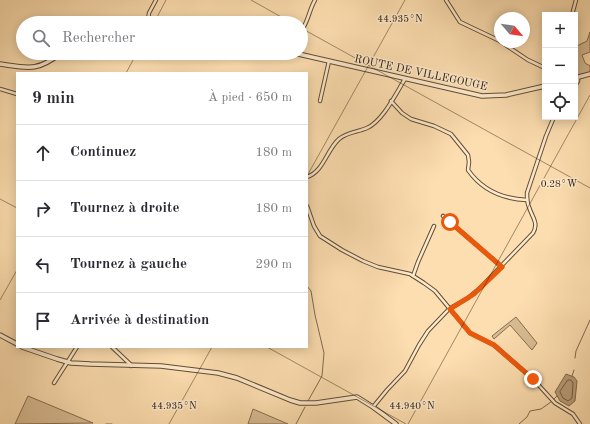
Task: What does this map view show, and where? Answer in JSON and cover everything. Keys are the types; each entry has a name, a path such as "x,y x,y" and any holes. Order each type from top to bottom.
{"street":[{"path":"149,16 156,0"},
{"path":"308,16 315,0"},
{"path":"446,0 460,22 494,39"},
{"path":"573,12 576,0"},
{"path":"510,48 528,60 542,67"},
{"name":"ROUTE DE VILLEGOUGE","path":"308,56 471,94 493,96 516,93 542,87"},
{"path":"0,64 27,68 37,67 51,60"},
{"path":"320,101 329,61"},
{"path":"578,78 590,74"},
{"path":"308,176 318,170 340,138 350,133 367,128 373,124 384,112 404,79"},
{"path":"0,89 16,94"},
{"path":"391,100 402,113 410,119 434,126 451,134 468,155 468,170 491,191 502,196 527,200"},
{"path":"374,407 387,390 405,372 423,339 450,309 474,294 502,267 535,229 536,222 527,200 546,136 553,120"},
{"path":"308,209 316,231 326,240 370,264 413,276 435,291 470,333 494,345 533,379 555,403 573,414 580,424"},
{"path":"443,216 502,267"},
{"path":"413,276 420,256 434,226"},
{"path":"0,335 16,343"},
{"path":"25,348 66,362 131,366 161,366 218,373 237,378 300,403 316,404 357,397 374,407 396,424"},
{"path":"54,383 76,348"},
{"path":"113,348 131,366"}],"shaded area":[{"path":"590,32 590,52 582,55 585,63 590,66 590,73 578,76 578,46 587,41"},
{"path":"516,317 537,343 532,350 510,325 494,339 492,336"},
{"path":"28,396 93,423 15,424"},
{"path":"253,409 288,424 248,424"}],"water":[{"path":"566,374 574,377 577,381 575,401 569,406 560,401 555,392"}],"waterway":[{"path":"308,287 311,291 324,353 322,376 308,401"},
{"path":"575,358 576,351 590,320"},
{"path":"572,376 574,370"},
{"path":"554,399 557,396"},
{"path":"519,424 527,417 530,411 541,409 551,402"},
{"path":"296,424 305,407"},
{"path":"106,424 112,424"}],"route":[{"path":"450,222 502,267 474,294 450,309 470,333 494,345 533,379"}]}
